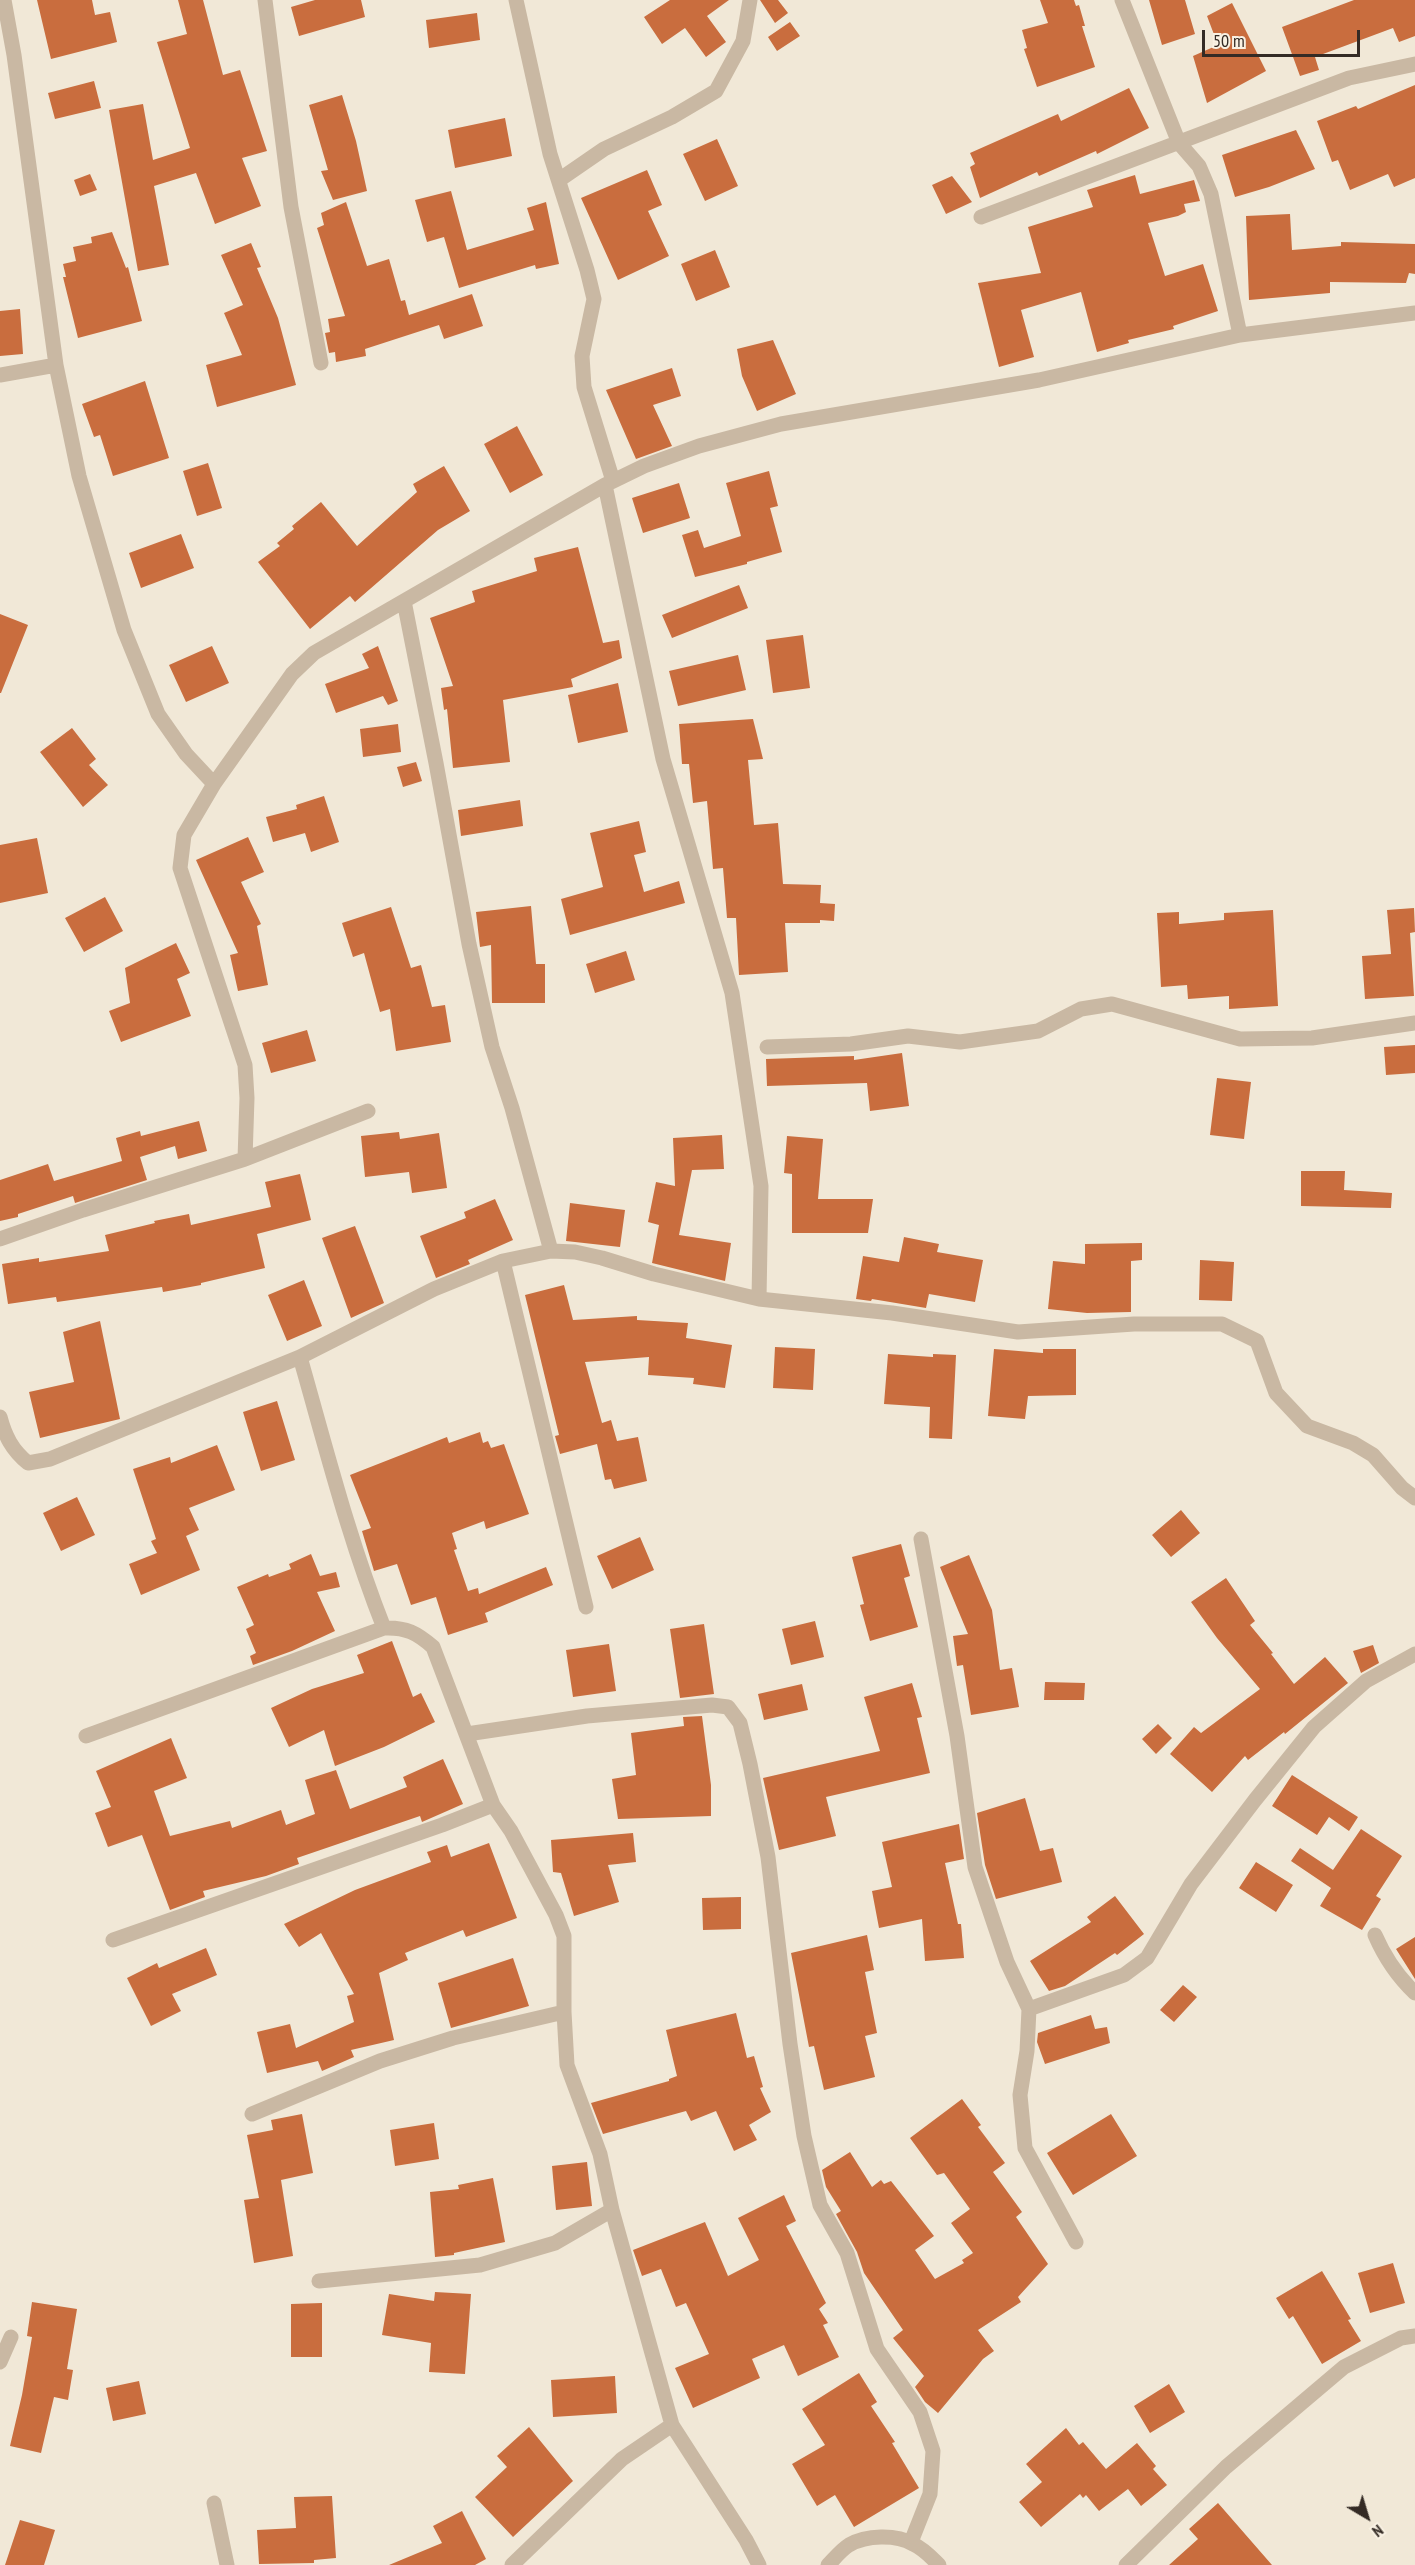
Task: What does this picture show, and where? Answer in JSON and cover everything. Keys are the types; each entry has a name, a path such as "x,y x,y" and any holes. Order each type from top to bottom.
{"street":[{"path":"4,0 14,55 56,364 79,476 124,630 158,714 186,754 214,784"},
{"path":"265,0 291,207 321,363"},
{"path":"516,0 550,154 594,299 582,356 584,387 609,483 663,759 732,993 761,1186 759,1299"},
{"path":"559,180 604,149 672,117 716,91 742,41 750,0"},
{"path":"1122,0 1179,143 1199,166 1211,194 1240,335"},
{"path":"981,217 1349,78 1415,64"},
{"path":"245,1159 247,1098 245,1065 180,868 184,835 214,784 303,662 314,653 609,483 644,466 699,446 781,424 1040,380 1240,335 1415,313"},
{"path":"0,375 56,364"},
{"path":"404,601 468,944 492,1047 512,1108 551,1251"},
{"path":"767,1047 851,1044 908,1036 960,1042 1038,1031 1081,1009 1112,1004 1240,1039 1312,1038 1415,1023"},
{"path":"0,1239 83,1210 245,1159 368,1111"},
{"path":"0,1417 4,1435 28,1463 51,1459 300,1357 434,1289 503,1261 551,1251 575,1252 759,1299 892,1313 1018,1332 1134,1324 1222,1324 1257,1341 1276,1393 1307,1426 1353,1443 1373,1455 1402,1488 1415,1498"},
{"path":"503,1261 585,1607"},
{"path":"300,1357 346,1522 384,1628"},
{"path":"921,1539 957,1736 975,1867 1007,1962 1029,2009 1027,2051 1020,2096 1025,2148 1076,2242"},
{"path":"86,1736 384,1628 400,1627 416,1633 433,1647 493,1805 511,1831 556,1916 564,1936 567,2065 600,2154 612,2210 672,2425 746,2540 759,2565"},
{"path":"1029,2009 1124,1975 1147,1958 1191,1884 1254,1800 1314,1727 1366,1682 1415,1654"},
{"path":"467,1734 587,1716 712,1705 728,1707 740,1723 768,1857 790,2044 804,2136 820,2205 848,2253 877,2349 920,2412 933,2451 930,2494 911,2542"},
{"path":"113,1940 493,1805"},
{"path":"1375,1935 1384,1956 1399,1978 1415,1993"},
{"path":"252,2114 380,2061 453,2038 564,2012"},
{"path":"319,2281 480,2265 555,2243 612,2210"},
{"path":"1135,2562 1226,2467 1344,2367 1401,2338 1415,2336"},
{"path":"0,2362 11,2337"},
{"path":"512,2565 622,2459 672,2425"},
{"path":"214,2503 227,2565"},
{"path":"828,2565 849,2545 868,2538 885,2537 911,2542 925,2551 939,2565"}],"building":[{"path":"37,0 92,0 95,15 110,12 117,42 51,59"},
{"path":"178,0 203,0 223,75 240,70 267,151 242,158 261,206 215,224 196,173 154,186 169,265 138,271 109,110 143,104 153,160 190,148 157,42 187,34"},
{"path":"315,0 361,0 365,17 299,36 291,7"},
{"path":"670,0 729,0 707,16 726,42 706,57 685,28 662,44 644,17"},
{"path":"760,0 778,0 788,13 775,23"},
{"path":"1040,0 1074,0 1076,6 1079,5 1085,26 1082,26 1095,67 1037,87 1024,49 1027,48 1022,30 1048,23"},
{"path":"1149,0 1185,0 1195,34 1162,45"},
{"path":"1354,0 1415,0 1415,36 1399,42 1393,28 1315,57 1319,70 1300,76 1282,27"},
{"path":"1232,3 1266,71 1207,103 1193,56 1218,45 1207,16"},
{"path":"477,13 480,40 429,48 426,20"},
{"path":"790,22 800,36 777,51 768,37"},
{"path":"94,81 101,108 55,119 48,93"},
{"path":"1415,85 1415,178 1394,187 1388,174 1350,190 1338,160 1332,162 1317,121 1356,106 1358,109"},
{"path":"1129,88 1149,128 1097,154 1096,151 1039,176 1037,172 980,198 970,167 975,164 970,153 1058,114 1061,121"},
{"path":"342,95 356,141 367,191 333,200 321,171 328,170 309,105"},
{"path":"505,118 512,156 455,168 448,130"},
{"path":"1296,130 1315,169 1235,197 1222,155"},
{"path":"717,139 738,186 705,201 683,154"},
{"path":"647,170 662,205 648,211 669,256 618,280 581,198"},
{"path":"90,174 97,190 80,196 74,180"},
{"path":"1135,175 1140,194 1194,180 1200,201 1184,204 1186,212 1178,216 1148,223 1165,276 1203,264 1218,311 1173,326 1174,329 1128,340 1129,343 1097,352 1081,292 1021,310 1034,357 999,367 978,283 1041,273 1028,227 1093,207 1087,190"},
{"path":"952,176 972,202 946,214 932,185"},
{"path":"451,191 467,250 534,230 527,208 546,202 559,264 536,269 535,265 459,288 444,237 427,242 415,200"},
{"path":"346,202 367,266 389,259 401,301 405,300 409,315 472,294 483,326 444,339 439,325 365,349 366,356 336,362 335,352 329,353 325,333 330,332 328,319 345,316 317,228 324,225 321,213"},
{"path":"1290,214 1292,250 1341,246 1341,242 1415,244 1415,274 1409,273 1406,283 1330,282 1330,293 1249,300 1246,216"},
{"path":"112,232 126,268 128,267 142,321 78,338 63,277 66,277 63,264 76,261 73,247 92,243 91,237"},
{"path":"251,243 261,267 257,268 278,318 296,385 217,407 206,365 242,355 224,313 243,305 221,255"},
{"path":"715,250 730,287 696,301 681,264"},
{"path":"20,309 23,354 0,356 0,311"},
{"path":"773,340 796,394 757,411 742,376 737,349"},
{"path":"672,368 681,396 653,405 672,446 636,459 606,390"},
{"path":"145,381 169,458 113,476 100,435 94,437 82,404"},
{"path":"517,426 543,475 510,493 484,444"},
{"path":"208,463 222,508 197,516 183,471"},
{"path":"444,466 470,511 438,530 355,602 350,596 310,629 258,562 280,546 277,543 294,529 292,526 321,502 357,546 417,492 413,484"},
{"path":"769,471 778,506 770,508 782,552 747,562 747,564 695,577 682,535 698,530 704,548 741,536 726,483"},
{"path":"679,483 690,518 643,533 632,498"},
{"path":"181,534 194,568 141,588 129,553"},
{"path":"578,547 603,643 619,640 622,658 571,679 573,687 503,700 510,762 453,768 447,709 444,710 441,688 453,686 430,618 475,602 472,591 537,571 534,558"},
{"path":"739,585 748,608 672,638 662,615"},
{"path":"0,614 28,625 1,693 0,693"},
{"path":"803,635 810,688 773,693 766,640"},
{"path":"212,646 229,683 186,702 169,665"},
{"path":"378,646 398,701 388,705 383,696 336,713 325,684 369,668 362,654"},
{"path":"738,655 746,690 678,706 669,671"},
{"path":"618,683 628,732 578,743 568,695"},
{"path":"753,719 763,759 748,760 754,825 778,823 783,884 821,885 820,903 835,904 834,921 785,923 788,972 739,975 736,918 727,918 723,868 713,869 707,801 693,803 689,764 682,764 679,724"},
{"path":"398,724 401,752 363,757 360,729"},
{"path":"72,728 96,759 89,765 108,785 83,807 40,752"},
{"path":"416,762 422,781 403,787 397,767"},
{"path":"324,796 339,842 311,852 305,833 273,842 266,817 297,809 296,805"},
{"path":"520,800 523,826 461,836 458,810"},
{"path":"639,821 646,852 634,855 644,892 679,881 685,903 570,935 561,899 603,887 590,833"},
{"path":"248,837 264,872 241,882 261,924 257,926 268,985 238,991 230,955 238,953 196,860"},
{"path":"37,838 48,893 0,903 0,845"},
{"path":"105,897 123,931 84,952 65,918"},
{"path":"531,906 536,964 545,964 545,1003 492,1003 491,945 480,947 476,912"},
{"path":"391,907 411,968 421,965 432,1007 445,1005 451,1042 396,1051 390,1009 380,1012 364,953 353,957 342,923"},
{"path":"1414,908 1415,932 1410,933 1414,996 1365,999 1362,956 1391,954 1387,910"},
{"path":"1273,910 1278,1006 1229,1009 1229,996 1188,999 1187,985 1161,987 1157,913 1179,912 1179,924 1224,920 1224,913"},
{"path":"176,943 190,973 177,979 191,1016 121,1042 109,1011 130,1003 125,968"},
{"path":"626,951 635,980 595,993 586,964"},
{"path":"307,1030 316,1061 271,1073 262,1043"},
{"path":"1415,1045 1415,1073 1386,1075 1384,1047"},
{"path":"902,1053 909,1106 870,1111 867,1083 767,1086 766,1059 854,1056 854,1060"},
{"path":"1217,1078 1251,1082 1244,1139 1210,1135"},
{"path":"199,1121 207,1151 178,1159 175,1146 140,1157 147,1180 75,1203 73,1196 18,1214 18,1217 0,1221 0,1180 48,1164 54,1181 122,1161 116,1138 140,1131 141,1136"},
{"path":"399,1132 400,1139 439,1133 447,1188 412,1193 409,1172 365,1177 361,1136"},
{"path":"722,1135 724,1169 692,1170 679,1235 731,1243 725,1281 652,1263 659,1225 648,1222 656,1182 675,1186 673,1138"},
{"path":"787,1136 823,1139 818,1199 873,1199 868,1233 792,1233 792,1174 784,1173"},
{"path":"1301,1171 1345,1171 1344,1190 1392,1193 1391,1208 1301,1206"},
{"path":"300,1174 311,1220 257,1234 265,1268 201,1283 201,1285 163,1292 162,1287 57,1302 56,1297 8,1304 2,1264 39,1258 39,1262 109,1251 105,1235 155,1223 154,1221 189,1214 191,1225 271,1207 265,1182"},
{"path":"495,1199 513,1240 468,1260 470,1264 436,1278 420,1236 466,1218 464,1212"},
{"path":"570,1203 625,1210 620,1247 566,1241"},
{"path":"355,1226 384,1303 351,1318 322,1238"},
{"path":"904,1237 939,1244 937,1252 983,1260 975,1302 929,1294 926,1308 872,1299 871,1301 856,1299 863,1256 899,1262"},
{"path":"1142,1243 1142,1260 1131,1261 1131,1312 1087,1313 1048,1309 1053,1261 1085,1264 1085,1244"},
{"path":"1200,1260 1234,1262 1232,1301 1199,1300"},
{"path":"304,1280 322,1326 287,1341 268,1295"},
{"path":"564,1285 573,1320 637,1316 637,1320 688,1323 686,1338 732,1345 725,1388 693,1384 694,1378 648,1375 649,1357 585,1362 602,1423 611,1420 617,1441 638,1437 647,1481 614,1489 611,1479 605,1480 597,1444 560,1454 555,1436 559,1435 525,1295"},
{"path":"100,1321 120,1419 40,1438 29,1392 74,1382 63,1332"},
{"path":"775,1347 815,1349 813,1390 773,1388"},
{"path":"994,1349 1043,1353 1043,1349 1076,1349 1076,1395 1028,1396 1025,1419 988,1416"},
{"path":"888,1354 933,1357 933,1354 956,1355 952,1439 929,1438 930,1407 884,1404"},
{"path":"277,1401 295,1460 261,1471 243,1412"},
{"path":"480,1432 483,1443 488,1441 491,1448 504,1444 529,1514 486,1529 484,1521 452,1533 457,1549 454,1550 468,1591 478,1588 479,1594 546,1567 553,1585 485,1613 488,1622 448,1635 436,1597 411,1605 397,1564 374,1571 362,1531 371,1528 350,1475 447,1437 449,1443"},
{"path":"217,1445 235,1490 189,1508 199,1530 186,1536 200,1570 141,1595 129,1564 157,1553 151,1541 156,1539 133,1469 170,1457 171,1463"},
{"path":"77,1497 95,1535 61,1551 43,1513"},
{"path":"1181,1510 1200,1533 1171,1557 1152,1535"},
{"path":"640,1537 654,1570 612,1589 597,1556"},
{"path":"901,1544 910,1576 904,1578 918,1627 870,1641 860,1605 864,1604 852,1557"},
{"path":"311,1554 320,1576 336,1572 340,1587 317,1592 335,1631 292,1651 253,1665 250,1656 256,1653 246,1629 254,1625 237,1587 268,1574 269,1577 291,1569 289,1564"},
{"path":"969,1555 992,1610 1000,1670 1012,1668 1019,1707 971,1715 963,1665 957,1666 953,1636 968,1634 940,1567"},
{"path":"1226,1578 1255,1621 1250,1625 1294,1684 1325,1657 1348,1683 1285,1734 1284,1732 1248,1760 1245,1756 1212,1792 1170,1754 1194,1727 1201,1733 1260,1689 1217,1638 1191,1602"},
{"path":"815,1621 824,1657 791,1665 782,1629"},
{"path":"704,1624 714,1694 680,1698 670,1629"},
{"path":"392,1641 413,1697 421,1693 435,1722 384,1747 335,1766 324,1730 289,1747 271,1708 312,1689 364,1673 357,1655"},
{"path":"609,1644 616,1691 573,1697 566,1650"},
{"path":"1373,1645 1379,1663 1361,1673 1353,1651"},
{"path":"1045,1682 1085,1683 1084,1700 1044,1700"},
{"path":"912,1683 922,1717 917,1718 930,1773 826,1797 836,1836 779,1850 763,1778 880,1751 864,1697"},
{"path":"802,1684 808,1710 764,1720 758,1694"},
{"path":"702,1716 711,1785 711,1816 618,1819 612,1779 636,1775 631,1733 684,1726 683,1717"},
{"path":"1158,1724 1172,1738 1156,1754 1142,1739"},
{"path":"171,1738 187,1778 154,1791 170,1836 230,1821 232,1828 281,1810 286,1825 315,1814 305,1780 336,1770 350,1809 407,1787 403,1777 443,1759 463,1804 422,1822 420,1816 297,1858 299,1864 266,1876 203,1891 205,1897 170,1910 142,1835 108,1847 95,1813 111,1807 96,1771"},
{"path":"1292,1775 1358,1817 1349,1831 1329,1817 1317,1835 1272,1806"},
{"path":"1025,1798 1040,1851 1053,1848 1062,1882 996,1899 985,1865 977,1813"},
{"path":"959,1824 964,1859 945,1863 958,1924 961,1924 964,1958 925,1961 922,1919 879,1928 872,1891 892,1887 882,1842"},
{"path":"1361,1829 1402,1856 1376,1896 1381,1899 1362,1930 1320,1906 1331,1888 1291,1861 1300,1848 1333,1870"},
{"path":"633,1833 636,1862 608,1865 619,1902 574,1916 561,1873 553,1872 551,1840"},
{"path":"489,1843 517,1918 466,1937 463,1930 405,1953 408,1960 379,1973 394,2040 351,2050 354,2057 322,2071 318,2061 267,2073 257,2032 290,2024 296,2048 354,2022 347,1996 354,1994 321,1933 299,1947 284,1924 355,1890 431,1862 427,1852 447,1845 451,1857"},
{"path":"1256,1862 1293,1885 1276,1912 1239,1888"},
{"path":"1115,1896 1144,1934 1117,1955 1115,1953 1065,1986 1049,1991 1030,1961 1091,1922 1087,1917"},
{"path":"741,1897 741,1929 703,1930 702,1898"},
{"path":"867,1935 874,1970 865,1972 877,2033 865,2036 875,2077 824,2090 814,2046 809,2047 791,1953"},
{"path":"1415,1937 1415,1979 1396,1949"},
{"path":"206,1948 217,1975 172,1994 181,2011 151,2026 127,1978 157,1963 159,1968"},
{"path":"513,1958 529,2006 451,2028 438,1983"},
{"path":"1183,1985 1197,1997 1174,2022 1160,2010"},
{"path":"736,2013 747,2058 754,2056 763,2087 760,2088 771,2112 749,2125 757,2140 734,2151 716,2111 691,2121 686,2111 603,2134 591,2103 669,2081 677,2076 666,2030"},
{"path":"1091,2015 1095,2029 1107,2027 1110,2043 1045,2064 1037,2042 1038,2033"},
{"path":"962,2099 981,2125 978,2127 1005,2163 993,2172 1022,2212 1016,2217 1048,2264 1018,2297 1021,2302 978,2330 994,2351 983,2359 938,2413 925,2402 915,2387 924,2376 893,2338 903,2330 864,2273 857,2252 836,2214 841,2211 826,2187 822,2170 850,2152 872,2187 881,2180 884,2184 891,2181 934,2236 915,2250 935,2279 964,2263 962,2260 973,2253 951,2223 970,2209 944,2173 937,2175 910,2138"},
{"path":"302,2114 313,2173 281,2180 293,2256 254,2263 244,2200 259,2198 247,2135 273,2130 271,2120"},
{"path":"1111,2114 1137,2156 1073,2195 1047,2153"},
{"path":"434,2123 439,2159 395,2166 390,2130"},
{"path":"587,2162 592,2206 556,2210 552,2166"},
{"path":"493,2178 505,2242 454,2253 454,2255 435,2257 430,2192 459,2189 458,2185"},
{"path":"784,2195 796,2221 786,2226 826,2303 819,2309 828,2323 823,2325 839,2357 798,2376 784,2345 752,2359 760,2378 693,2408 675,2368 709,2354 686,2303 676,2307 661,2269 642,2276 633,2250 705,2222 728,2276 759,2260 738,2218"},
{"path":"1393,2263 1405,2303 1370,2313 1358,2273"},
{"path":"1322,2271 1351,2319 1348,2320 1361,2341 1322,2364 1293,2316 1289,2319 1276,2298"},
{"path":"435,2292 471,2294 465,2374 429,2372 431,2343 382,2335 389,2294 434,2301"},
{"path":"32,2302 77,2309 67,2369 73,2370 68,2400 54,2397 41,2453 10,2446 32,2337 27,2336"},
{"path":"322,2303 322,2357 291,2357 291,2304"},
{"path":"859,2373 877,2402 871,2406 895,2442 892,2443 919,2488 854,2527 835,2495 817,2506 792,2464 825,2445 802,2409"},
{"path":"615,2376 617,2413 553,2417 551,2380"},
{"path":"139,2381 146,2414 113,2421 106,2388"},
{"path":"1169,2384 1185,2412 1150,2433 1134,2406"},
{"path":"529,2427 573,2481 513,2537 475,2497 507,2467 497,2456"},
{"path":"1066,2428 1079,2445 1083,2442 1106,2469 1137,2443 1156,2466 1153,2469 1167,2485 1141,2506 1128,2489 1099,2511 1086,2495 1083,2498 1080,2494 1041,2527 1019,2502 1042,2482 1026,2464"},
{"path":"332,2496 336,2558 314,2560 314,2563 259,2564 257,2530 296,2528 294,2497"},
{"path":"1218,2503 1272,2565 1169,2565 1198,2539 1189,2529"},
{"path":"462,2511 486,2559 475,2565 389,2565 442,2543 433,2526"},
{"path":"20,2520 55,2530 44,2565 5,2565"}]}
